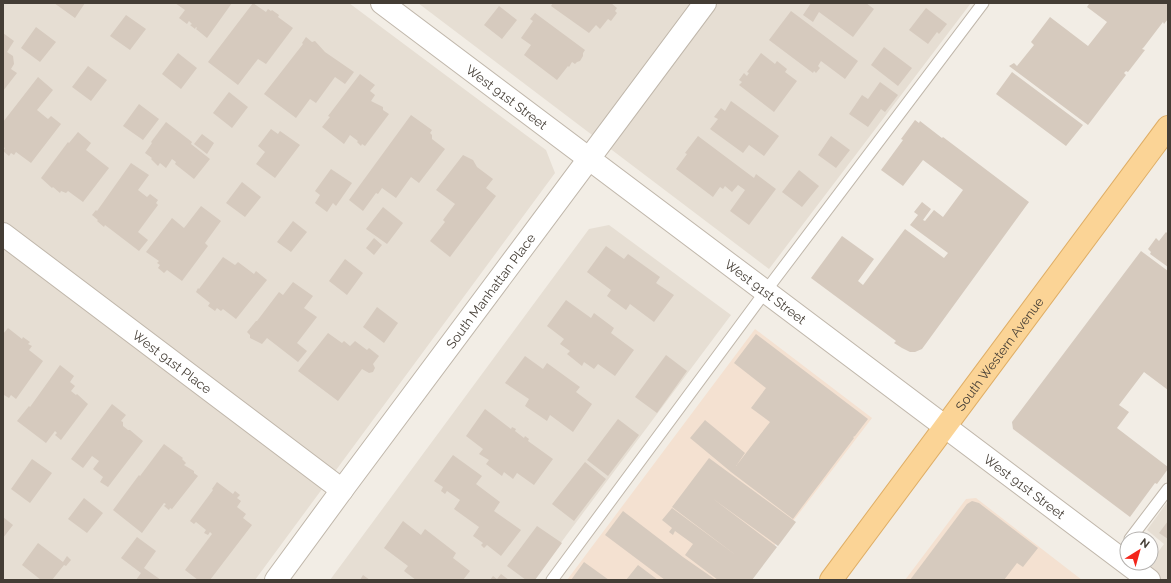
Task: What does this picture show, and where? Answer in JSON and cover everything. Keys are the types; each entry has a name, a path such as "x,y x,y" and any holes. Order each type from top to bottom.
{"main road":[{"name":"South Western Avenue","path":"831,580 1168,127"}],"street":[{"name":"West 91st Street","path":"382,3 944,427 1119,548"},
{"name":"South Manhattan Place","path":"276,580 705,3"},
{"name":"West 91st Place","path":"3,234 342,490"}],"lane":[{"path":"552,580 765,292 983,3"},
{"path":"1136,531 1168,488"}],"shaded area":[{"path":"3,3 349,3 546,150 555,173 255,580 3,580"},
{"path":"418,3 971,3 769,269"},
{"path":"609,225 731,315 533,580 330,580 589,229"},
{"path":"755,329 872,418 748,580 567,580"},
{"path":"976,498 1082,580 905,580 966,499"},
{"path":"1168,501 1168,580 1137,580 1144,571 1159,571 1159,551 1164,544 1159,540 1159,531 1147,530"}],"building":[{"path":"54,3 85,3 75,18"},
{"path":"175,3 232,3 207,38 196,29 196,27 195,29 190,25 192,24 189,21 187,24 179,18 185,10"},
{"path":"253,3 266,12 268,9 271,11 272,10 279,15 278,17 293,28 266,64 258,59 238,85 208,62"},
{"path":"553,3 611,3 617,8 615,11 617,13 611,21 608,19 600,29 596,25 589,33 551,6"},
{"path":"811,3 866,3 874,9 853,37 819,12 813,22 803,15"},
{"path":"1087,3 1168,3 1168,19 1164,24 1163,22 1142,49 1145,50 1128,72 1126,71 1124,73 1126,75 1088,125 1009,66 1014,63 1017,66 1034,45 1031,42 1050,17 1088,46 1107,22 1087,7 1089,4"},
{"path":"499,6 517,20 502,39 484,25"},
{"path":"926,8 947,24 939,34 937,32 928,44 909,30"},
{"path":"791,11 858,61 845,79 821,61 818,66 820,68 816,73 814,71 813,73 769,40"},
{"path":"535,13 585,50 580,61 575,64 572,62 557,80 524,55 531,45 521,38 533,21 530,19"},
{"path":"126,15 146,29 130,50 110,36"},
{"path":"36,27 56,42 40,62 21,48"},
{"path":"3,33 14,41 7,52 13,56 14,64 11,69 17,73 3,91"},
{"path":"306,37 312,42 315,41 325,52 354,72 345,84 335,77 316,103 310,99 296,118 264,94 303,44 302,43"},
{"path":"884,47 912,68 898,86 871,65"},
{"path":"178,53 197,68 181,89 162,74"},
{"path":"761,53 775,64 777,61 787,69 785,72 797,81 774,112 739,85 742,82 739,80 744,73 747,76 749,73 747,72"},
{"path":"88,66 107,80 91,101 72,87"},
{"path":"1012,72 1083,125 1066,146 996,94"},
{"path":"360,74 375,85 370,91 375,95 371,101 383,107 383,110 389,114 365,146 362,144 361,146 357,142 358,141 350,135 344,144 322,127 330,117 328,116"},
{"path":"38,77 53,90 37,110 48,119 51,116 61,124 31,163 16,152 14,155 11,153 9,156 3,151 5,148 3,147 3,122"},
{"path":"880,82 898,95 885,112 881,109 868,127 849,114 862,95 868,99"},
{"path":"229,92 248,107 232,128 213,113"},
{"path":"731,101 779,136 764,156 749,145 743,153 710,129 718,119 714,117 721,108 725,111"},
{"path":"139,104 159,119 143,140 123,126"},
{"path":"411,115 432,130 430,133 432,135 432,139 445,149 419,183 411,177 396,198 382,188 378,194 376,193 363,211 349,200"},
{"path":"915,120 919,123 920,121 942,138 943,137 1029,202 922,349 915,352 910,352 894,343 896,341 811,278 842,236 874,259 858,281 863,285 905,229 944,258 948,253 910,225 918,215 914,212 922,202 931,209 923,220 925,221 934,210 943,217 963,190 923,160 903,186 881,170 903,140 901,139"},
{"path":"166,122 192,142 191,144 210,159 194,179 175,164 176,162 172,159 166,168 160,163 158,166 151,159 152,158 145,153 152,143 151,142"},
{"path":"271,129 278,134 280,131 300,145 275,178 256,164 265,152 258,146"},
{"path":"78,132 91,143 86,150 109,168 83,202 68,191 66,193 61,191 60,193 41,178 68,142 69,143"},
{"path":"202,134 214,143 207,154 194,144"},
{"path":"698,136 754,178 756,174 776,189 749,225 730,211 745,190 738,185 732,192 725,186 723,189 720,187 713,197 676,169 687,154 685,153"},
{"path":"831,136 850,150 836,168 818,155"},
{"path":"463,155 473,160 477,167 493,179 486,188 496,196 450,257 430,241 445,222 443,220 455,204 436,190"},
{"path":"131,163 149,175 138,190 147,197 150,194 158,200 156,203 158,205 138,232 148,240 139,251 105,225 104,227 92,215 96,210 97,211"},
{"path":"331,169 352,183 336,206 333,203 327,212 315,203 320,195 315,191"},
{"path":"799,170 819,186 802,207 782,192"},
{"path":"242,182 261,197 245,217 226,203"},
{"path":"201,206 221,221 205,243 208,246 182,281 167,270 164,273 158,268 160,265 157,263 159,261 146,252 172,218 184,228"},
{"path":"383,207 403,223 387,244 366,229"},
{"path":"293,221 307,232 291,252 277,242"},
{"path":"1166,232 1168,234 1168,267 1150,254 1151,252 1148,249 1156,238 1159,241"},
{"path":"374,238 382,245 374,255 366,248"},
{"path":"606,246 624,259 628,254 660,277 656,283 674,295 654,322 630,304 626,310 607,296 611,290 587,272"},
{"path":"1141,251 1168,271 1168,390 1144,372 1119,405 1129,412 1117,428 1168,467 1168,469 1157,484 1155,483 1130,517 1013,429 1012,422"},
{"path":"223,257 235,265 238,262 254,274 256,271 267,280 236,319 223,309 221,311 217,308 215,311 208,306 210,303 196,292"},
{"path":"345,259 363,273 347,295 329,281"},
{"path":"293,282 313,296 304,308 317,317 297,343 307,351 298,362 267,338 262,344 250,338 250,335 247,332 279,292 283,295"},
{"path":"566,300 591,318 594,313 614,328 611,333 634,350 615,376 598,364 594,369 584,362 582,366 567,354 570,351 560,344 564,339 547,326"},
{"path":"377,307 398,323 384,343 363,327"},
{"path":"8,328 22,339 23,337 30,342 28,344 32,346 29,350 43,361 16,399 11,395 9,398 4,395 3,397 3,334"},
{"path":"328,333 342,343 344,341 350,346 355,341 367,350 369,348 379,356 373,364 375,368 373,372 369,373 362,369 338,401 298,371"},
{"path":"756,334 868,419 793,519 731,472 690,438 705,420 745,453 736,466 770,422 751,408 766,388 734,363"},
{"path":"666,355 687,371 657,413 635,397"},
{"path":"525,356 543,369 547,363 580,387 576,392 592,404 573,432 550,415 547,421 525,406 529,399 505,383"},
{"path":"60,365 74,376 70,382 75,386 71,391 76,395 77,394 88,404 61,440 55,435 57,433 55,431 46,443 17,421 29,406 30,407"},
{"path":"112,404 126,415 121,421 123,422 123,426 143,441 108,487 100,482 103,477 93,469 99,461 92,456 83,468 71,459"},
{"path":"485,409 511,429 512,427 516,429 515,431 524,438 525,436 529,439 528,441 553,459 534,485 517,473 513,479 504,472 502,476 486,464 489,460 479,454 483,449 466,436"},
{"path":"618,419 639,435 608,476 587,460"},
{"path":"164,444 183,458 182,459 186,463 184,465 194,471 194,473 198,476 172,509 170,508 169,510 164,506 166,504 164,503 142,533 113,510"},
{"path":"453,455 482,476 476,484 500,502 494,511 521,530 501,556 487,545 484,548 481,545 483,543 473,536 479,527 454,509 460,500 447,491 445,494 441,491 443,487 434,481"},
{"path":"709,458 796,522 778,546 712,498 777,547 752,580 718,580 685,555 693,544 675,531 673,535 669,532 672,528 662,520 672,508 737,556 672,507"},
{"path":"32,459 52,473 30,503 11,489"},
{"path":"585,462 606,479 574,521 552,504"},
{"path":"217,482 233,494 235,491 240,495 237,498 241,501 237,507 246,514 243,518 252,525 210,580 198,580 185,570 212,534 210,532 208,535 204,533 206,530 196,522 194,524 190,521 213,490 212,489"},
{"path":"84,498 103,513 87,533 68,519"},
{"path":"972,501 979,503 1038,548 1023,567 1017,563 1004,580 910,580 967,504"},
{"path":"623,511 716,580 665,580 605,535"},
{"path":"3,517 13,525 3,538"},
{"path":"403,521 421,535 425,529 456,553 453,558 470,571 463,580 416,580 404,571 408,566 384,548"},
{"path":"1168,521 1168,539 1159,533"},
{"path":"537,526 562,543 535,580 526,580 507,566"},
{"path":"137,537 156,551 144,568 161,580 136,580 141,573 121,558"},
{"path":"38,543 63,562 67,556 71,560 66,566 64,565 52,580 41,580 22,565"},
{"path":"584,562 609,580 571,580"},
{"path":"638,565 658,580 626,580"},
{"path":"501,574 509,580 490,580 493,576 497,579"},
{"path":"363,575 370,580 360,580"}]}
